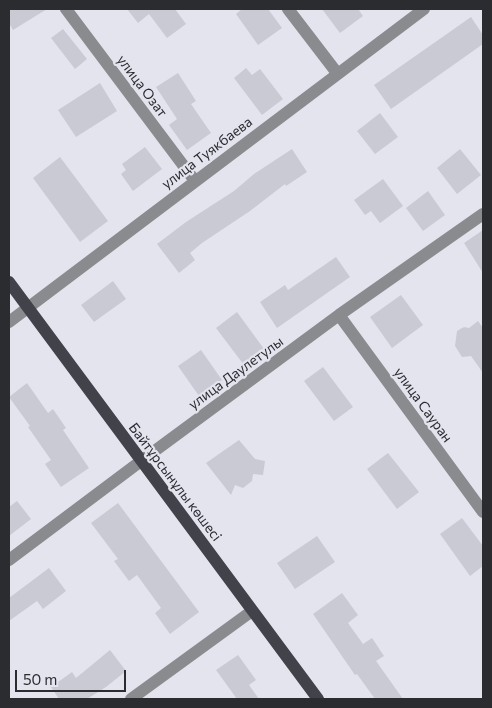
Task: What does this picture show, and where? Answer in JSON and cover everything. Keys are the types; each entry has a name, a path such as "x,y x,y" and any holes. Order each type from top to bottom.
{"main road":[{"name":"Байтұрсынұлы көшесі","path":"9,282 318,699"}],"street":[{"name":"улица Озат","path":"66,9 195,182"},
{"path":"288,9 336,73"},
{"name":"улица Туякбаева","path":"9,322 336,73 424,9"},
{"name":"улица Даулетулы","path":"9,560 141,461 483,214"},
{"name":"улица Сауран","path":"340,316 483,512"},
{"path":"131,699 252,611"}],"building":[{"path":"9,9 47,9 13,30 9,23"},
{"path":"127,9 175,9 186,24 167,38 149,14 138,23"},
{"path":"242,9 268,9 282,28 258,45 236,14"},
{"path":"322,9 358,9 363,16 340,33"},
{"path":"471,17 483,35 483,44 391,109 374,85"},
{"path":"63,29 87,59 75,69 51,38"},
{"path":"246,68 252,75 260,69 283,99 262,115 234,78"},
{"path":"178,73 196,101 191,104 211,133 187,150 169,125 177,119 156,87"},
{"path":"100,83 117,111 76,137 58,110"},
{"path":"380,113 398,137 375,154 357,131"},
{"path":"145,147 162,169 133,191 121,174 126,170 122,164"},
{"path":"292,149 307,172 286,186 285,184 250,211 202,243 190,253 195,260 179,273 157,244"},
{"path":"460,149 481,175 457,194 437,168"},
{"path":"60,157 108,221 80,242 33,178"},
{"path":"383,179 403,206 380,223 371,211 365,215 354,200"},
{"path":"428,191 445,215 423,231 406,208"},
{"path":"483,230 483,273 464,243"},
{"path":"336,257 350,277 277,328 260,302 285,285 288,290"},
{"path":"113,281 126,299 94,322 81,305"},
{"path":"401,295 423,325 392,348 370,317"},
{"path":"237,312 267,353 247,369 216,328"},
{"path":"478,321 483,328 483,373 471,356 462,357 455,346 457,331 464,327 469,328"},
{"path":"201,350 222,380 199,396 178,366"},
{"path":"323,367 353,407 334,421 304,381"},
{"path":"27,383 48,413 53,409 66,428 63,430 89,468 61,487 45,464 51,460 9,397"},
{"path":"239,440 255,459 265,461 263,475 253,474 252,481 243,488 235,485 231,495 206,463"},
{"path":"388,453 419,492 397,509 367,469"},
{"path":"17,501 31,519 9,536 9,507"},
{"path":"118,503 199,612 170,634 155,613 161,608 137,575 129,581 114,561 118,559 91,523"},
{"path":"462,518 483,546 483,566 470,576 440,534"},
{"path":"317,536 335,562 295,589 277,563"},
{"path":"49,568 66,591 43,609 37,601 9,621 9,598"},
{"path":"342,593 358,615 348,623 363,644 372,638 384,656 376,661 403,699 375,699 357,674 355,675 313,614"},
{"path":"110,650 126,671 87,699 59,699 51,687 72,672 76,678"},
{"path":"238,655 256,680 249,685 259,699 237,699 216,670"}]}
